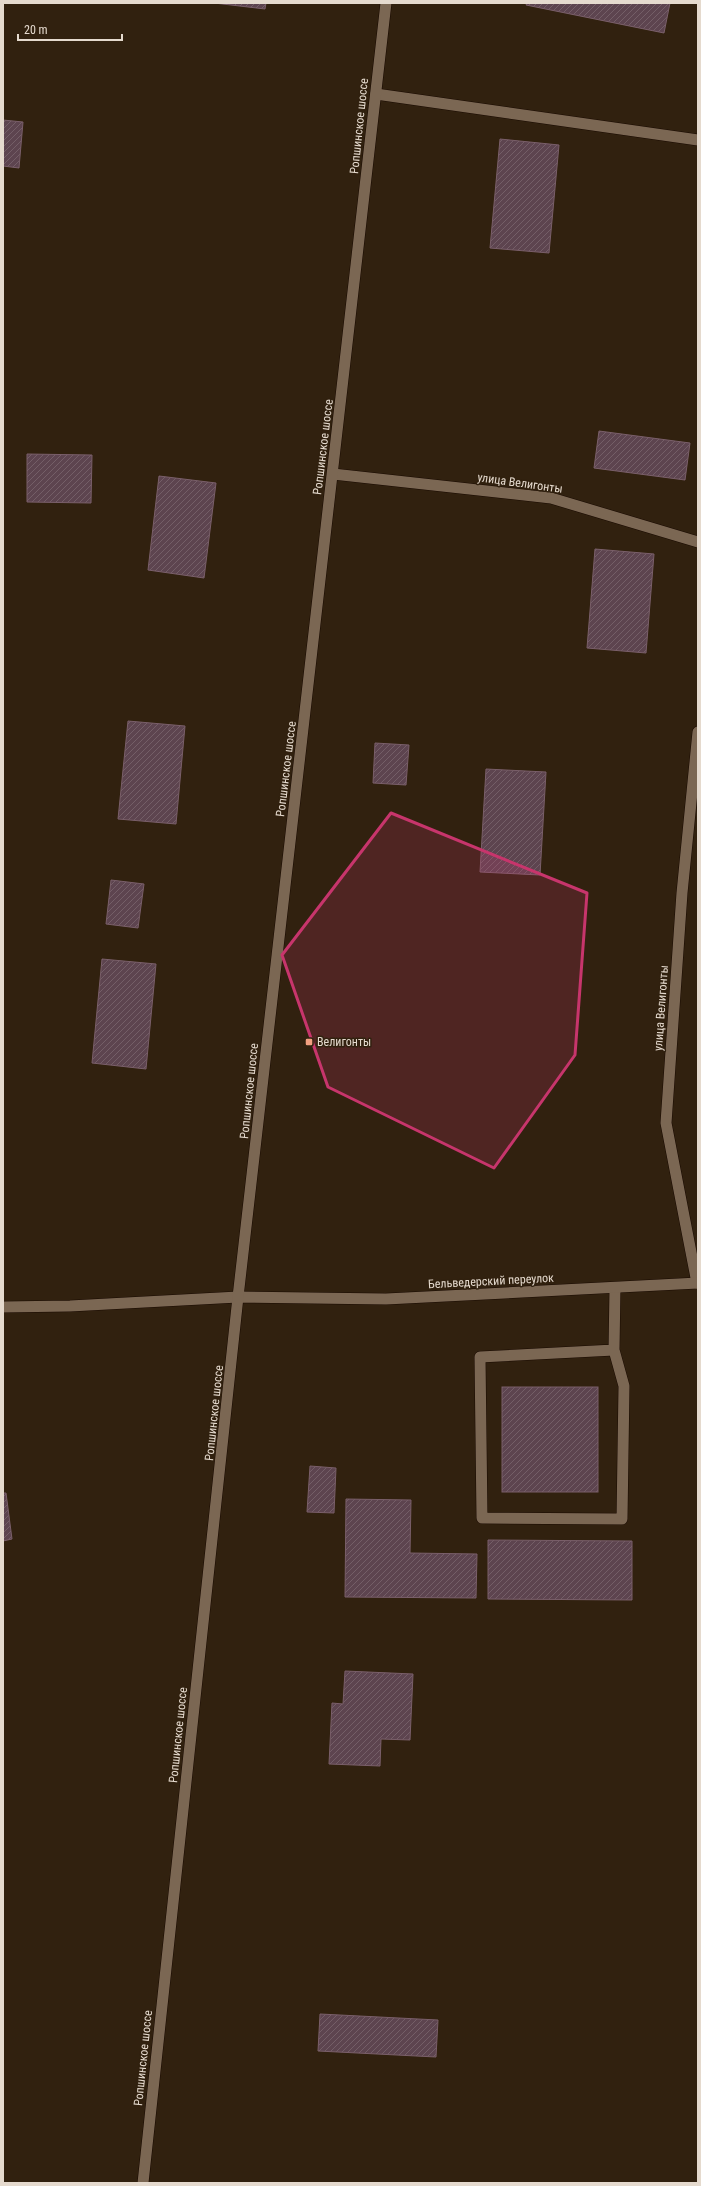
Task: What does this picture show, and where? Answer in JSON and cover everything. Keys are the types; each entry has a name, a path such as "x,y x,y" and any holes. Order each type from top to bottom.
{"main road":[{"name":"Ропшинское шоссе","path":"143,2183 238,1297 386,3"},
{"path":"376,94 698,140"},
{"name":"улица Велигонты","path":"333,474 551,498 698,542"},
{"name":"улица Велигонты","path":"698,732 682,893 666,1123 698,1283"},
{"name":"Бельведерский переулок","path":"3,1307 78,1306 238,1297 386,1299 698,1283"},
{"path":"614,1350 480,1357 482,1518 622,1519 624,1386 614,1350 615,1288"}],"highlighted area":[{"path":"391,813 587,893 575,1055 494,1168 328,1087 282,955"}],"building":[{"path":"214,3 266,3 265,9"},
{"path":"527,3 670,3 664,33 526,5"},
{"path":"3,120 23,122 19,168 3,166"},
{"path":"500,139 559,145 549,253 490,248"},
{"path":"599,431 690,443 685,480 594,468"},
{"path":"27,454 92,455 91,503 27,502"},
{"path":"159,476 216,483 204,578 148,570"},
{"path":"595,549 654,554 646,653 587,648"},
{"path":"128,721 185,726 176,824 118,819"},
{"path":"375,743 409,745 406,785 373,783"},
{"path":"486,769 546,772 540,875 480,872"},
{"path":"111,880 144,884 138,928 106,924"},
{"path":"102,959 156,964 146,1069 92,1063"},
{"path":"502,1387 598,1387 598,1492 502,1492"},
{"path":"310,1466 336,1468 334,1513 307,1512"},
{"path":"3,1493 6,1493 12,1539 3,1541"},
{"path":"346,1499 411,1500 410,1553 477,1554 476,1598 345,1597"},
{"path":"488,1540 632,1541 632,1600 488,1599"},
{"path":"345,1671 413,1674 410,1740 381,1739 380,1766 329,1764 332,1703 343,1704"},
{"path":"320,2014 438,2020 436,2057 318,2051"}],"place":[{"name":"Велигонты","path":"309,1042"}]}
